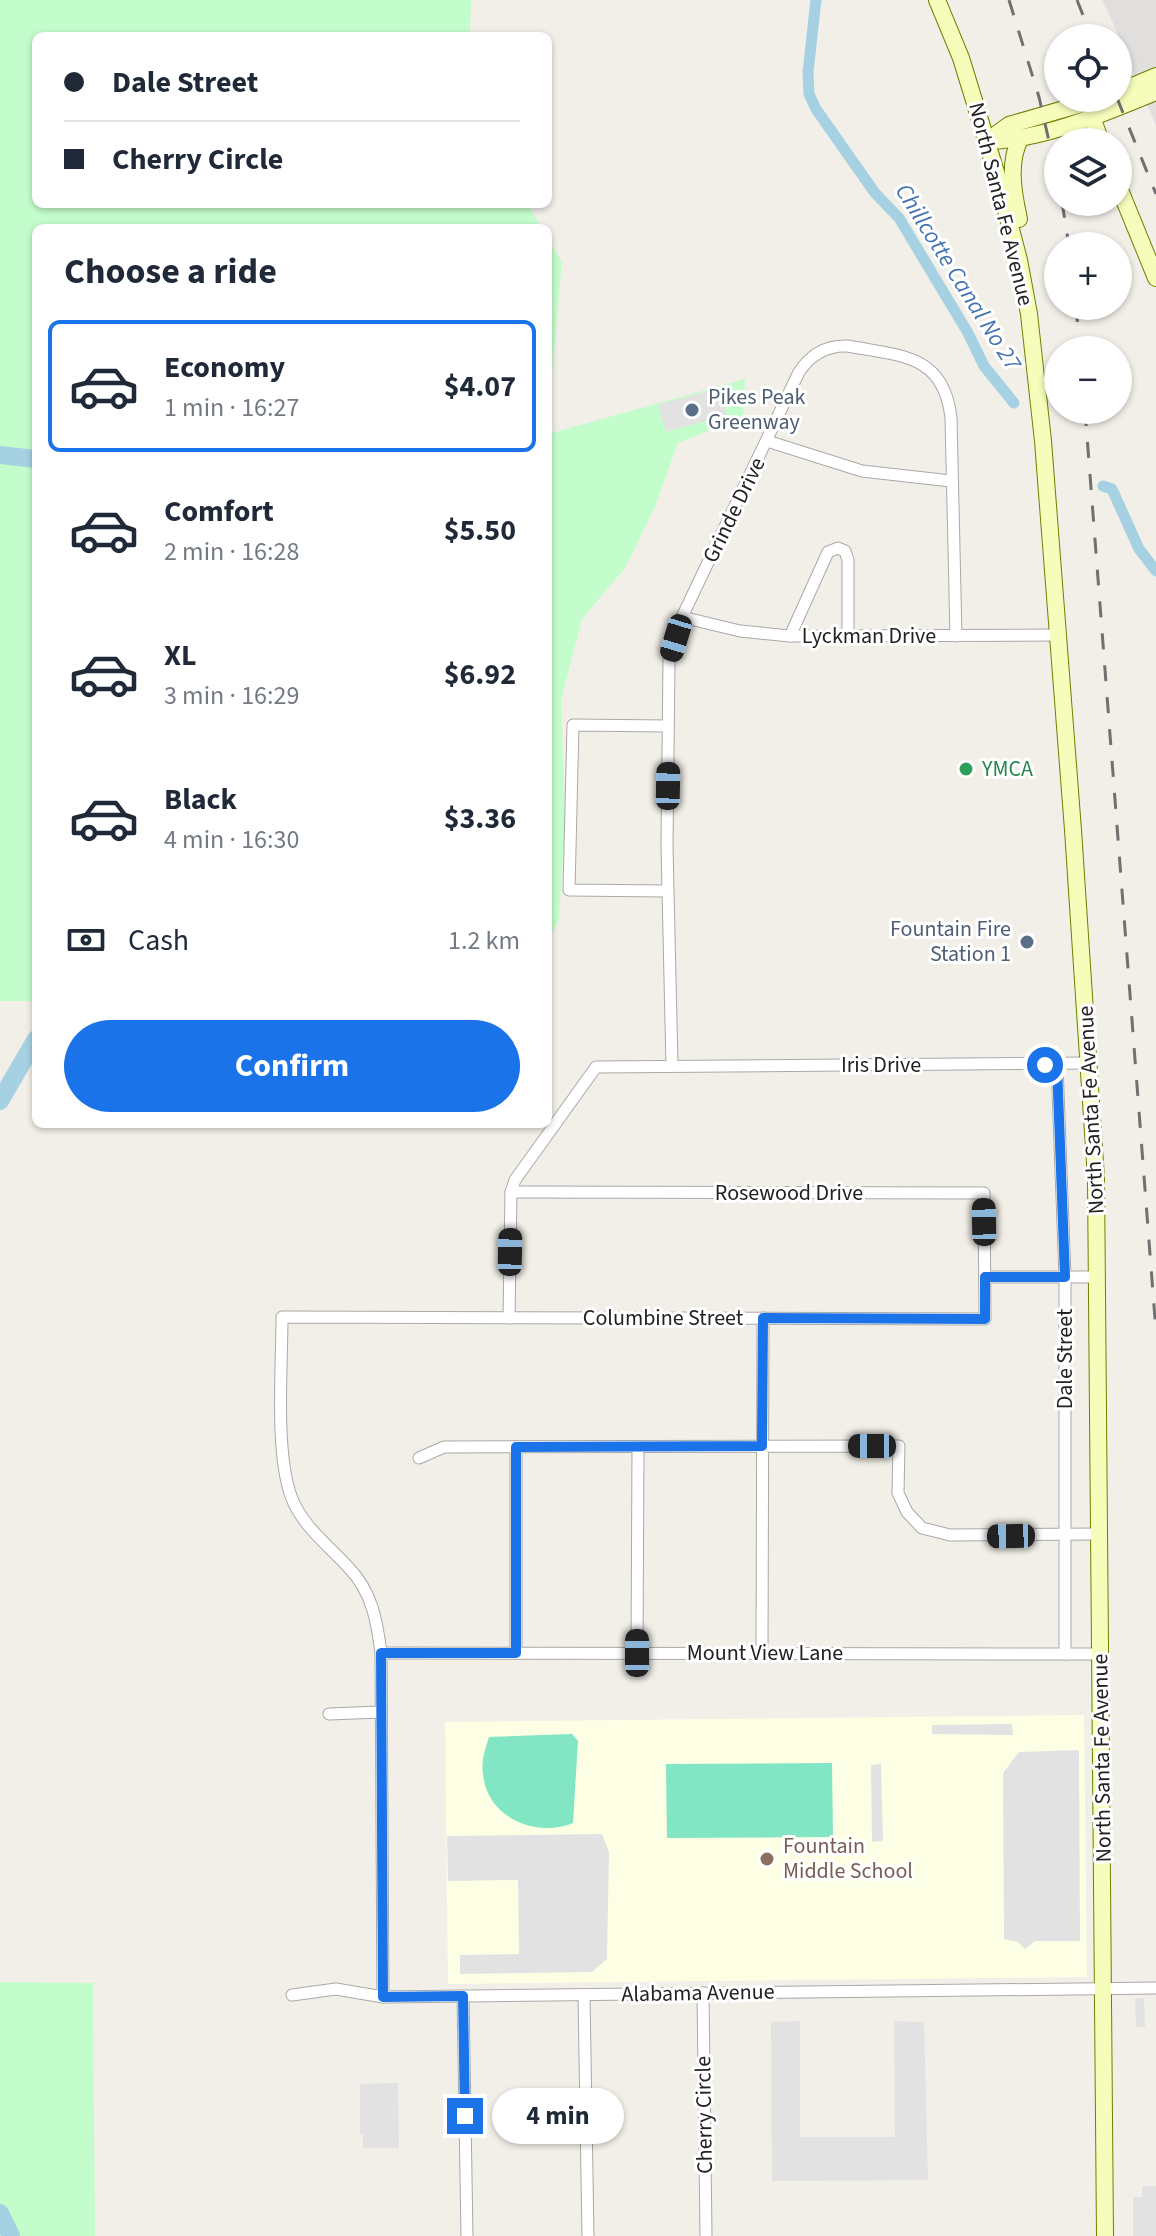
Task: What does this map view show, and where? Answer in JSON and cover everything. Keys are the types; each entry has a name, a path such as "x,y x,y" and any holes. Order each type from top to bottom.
{"main road":[{"name":"North Santa Fe Avenue","path":"937,0 961,58 987,141 1019,260 1031,332 1043,441 1090,1063 1098,1277 1105,2236"},
{"path":"1132,86 1156,76"},
{"path":"1132,97 1156,92"},
{"path":"987,141 1009,125 1066,112"},
{"path":"987,141 1020,139 1080,112"},
{"path":"1020,139 1013,154 1013,184 1029,259 1036,313 1031,332"},
{"path":"1131,216 1156,278"}],"street":[{"name":"Grinde Drive","path":"672,1066 667,891 669,659 682,617 799,372 812,356 822,350 839,346 922,364 937,375 947,395 956,636"},
{"path":"767,441 862,471 951,481"},
{"path":"790,636 828,552 838,548 845,551 848,560 848,636"},
{"name":"Lyckman Drive","path":"682,617 740,631 790,636 1057,635"},
{"path":"667,891 569,890 573,725 668,726"},
{"name":"Iris Drive","path":"511,1192 515,1180 596,1067 1090,1063"},
{"name":"Dale Street","path":"1057,1065 1065,1277 1065,1654"},
{"path":"509,1318 511,1192"},
{"name":"Rosewood Drive","path":"511,1192 984,1193 985,1277"},
{"path":"985,1277 1098,1277"},
{"name":"Columbine Street","path":"381,1653 376,1613 352,1570 317,1537 291,1497 282,1448 282,1317 985,1319 985,1277"},
{"path":"762,1653 763,1318"},
{"path":"419,1458 444,1447 899,1446 898,1493 907,1512 922,1528 950,1535 1101,1534"},
{"path":"516,1447 516,1653"},
{"path":"637,1653 638,1447"},
{"path":"381,1653 383,1997"},
{"name":"Mount View Lane","path":"381,1653 1101,1654"},
{"path":"329,1714 381,1712"},
{"name":"Alabama Avenue","path":"292,1995 336,1989 383,1997 1156,1988"},
{"name":"Cherry Circle","path":"703,1993 706,2236"},
{"path":"584,1995 588,2236"},
{"path":"463,1996 467,2236"}],"shaded area":[{"path":"1102,0 1156,0 1156,126 1132,69 1132,24 1113,23"},
{"name":"Pikes Peak Greenway","path":"719,388 727,415 666,432 658,405"},
{"name":"Fountain Middle School","path":"1084,1715 1087,1977 448,1984 445,1722"},
{"path":"1012,1724 1013,1735 932,1734 932,1725"},
{"path":"1079,1750 1080,1941 1035,1941 1025,1949 1018,1942 1004,1939 1003,1773 1019,1752"},
{"path":"881,1764 883,1841 872,1842 871,1765"},
{"path":"602,1834 609,1852 607,1959 592,1972 460,1974 460,1955 519,1954 518,1880 448,1881 447,1836"},
{"path":"1135,1998 1144,1998 1145,2027 1136,2027"},
{"path":"800,2021 800,2137 895,2137 894,2021 924,2022 928,2180 772,2181 771,2022"},
{"path":"398,2083 399,2148 363,2148 360,2084"},
{"path":"1142,2186 1156,2186 1156,2236 1133,2236 1133,2197 1142,2197"}],"green space":[{"path":"0,0 471,0 470,32 32,32 32,208 530,208 539,224 32,224 32,1001 0,1001"},
{"path":"552,245 562,261 552,376"},
{"path":"745,379 743,417 678,443 654,509 625,568 582,619 561,700 565,820 559,920 552,933 552,433"},
{"path":"572,1734 578,1741 573,1823 559,1827 529,1826 503,1813 486,1789 483,1774 489,1737"},
{"path":"832,1763 833,1837 667,1838 666,1764"},
{"path":"0,1982 93,1983 95,2236 0,2236"}],"waterway":[{"name":"Chillcotte Canal No 27","path":"816,0 808,72 809,94 816,109 875,193 899,218 968,333 984,366 1014,403"},
{"path":"0,455 32,459"},
{"name":"Chillcotte Canal No 27","path":"1103,486 1112,489 1139,549 1156,571"},
{"path":"0,1101 32,1046"},
{"path":"0,2213 11,2236"}],"railway":[{"path":"1009,0 1046,128"},
{"path":"1077,0 1086,24"},
{"path":"1123,112 1156,194"},
{"path":"1064,216 1067,232"},
{"path":"1077,320 1079,336"},
{"path":"1086,424 1156,1332"}],"place":[{"name":"Pikes Peak Greenway","path":"692,410"},
{"name":"YMCA","path":"966,769"},
{"name":"Fountain Fire Station 1","path":"1027,942"},
{"name":"Fountain Middle School","path":"767,1859"}],"route":[{"path":"465,2116 463,1996 383,1997 381,1653 516,1653 516,1447 762,1446 763,1318 985,1319 985,1277 1065,1277 1057,1065 1045,1065"}]}
